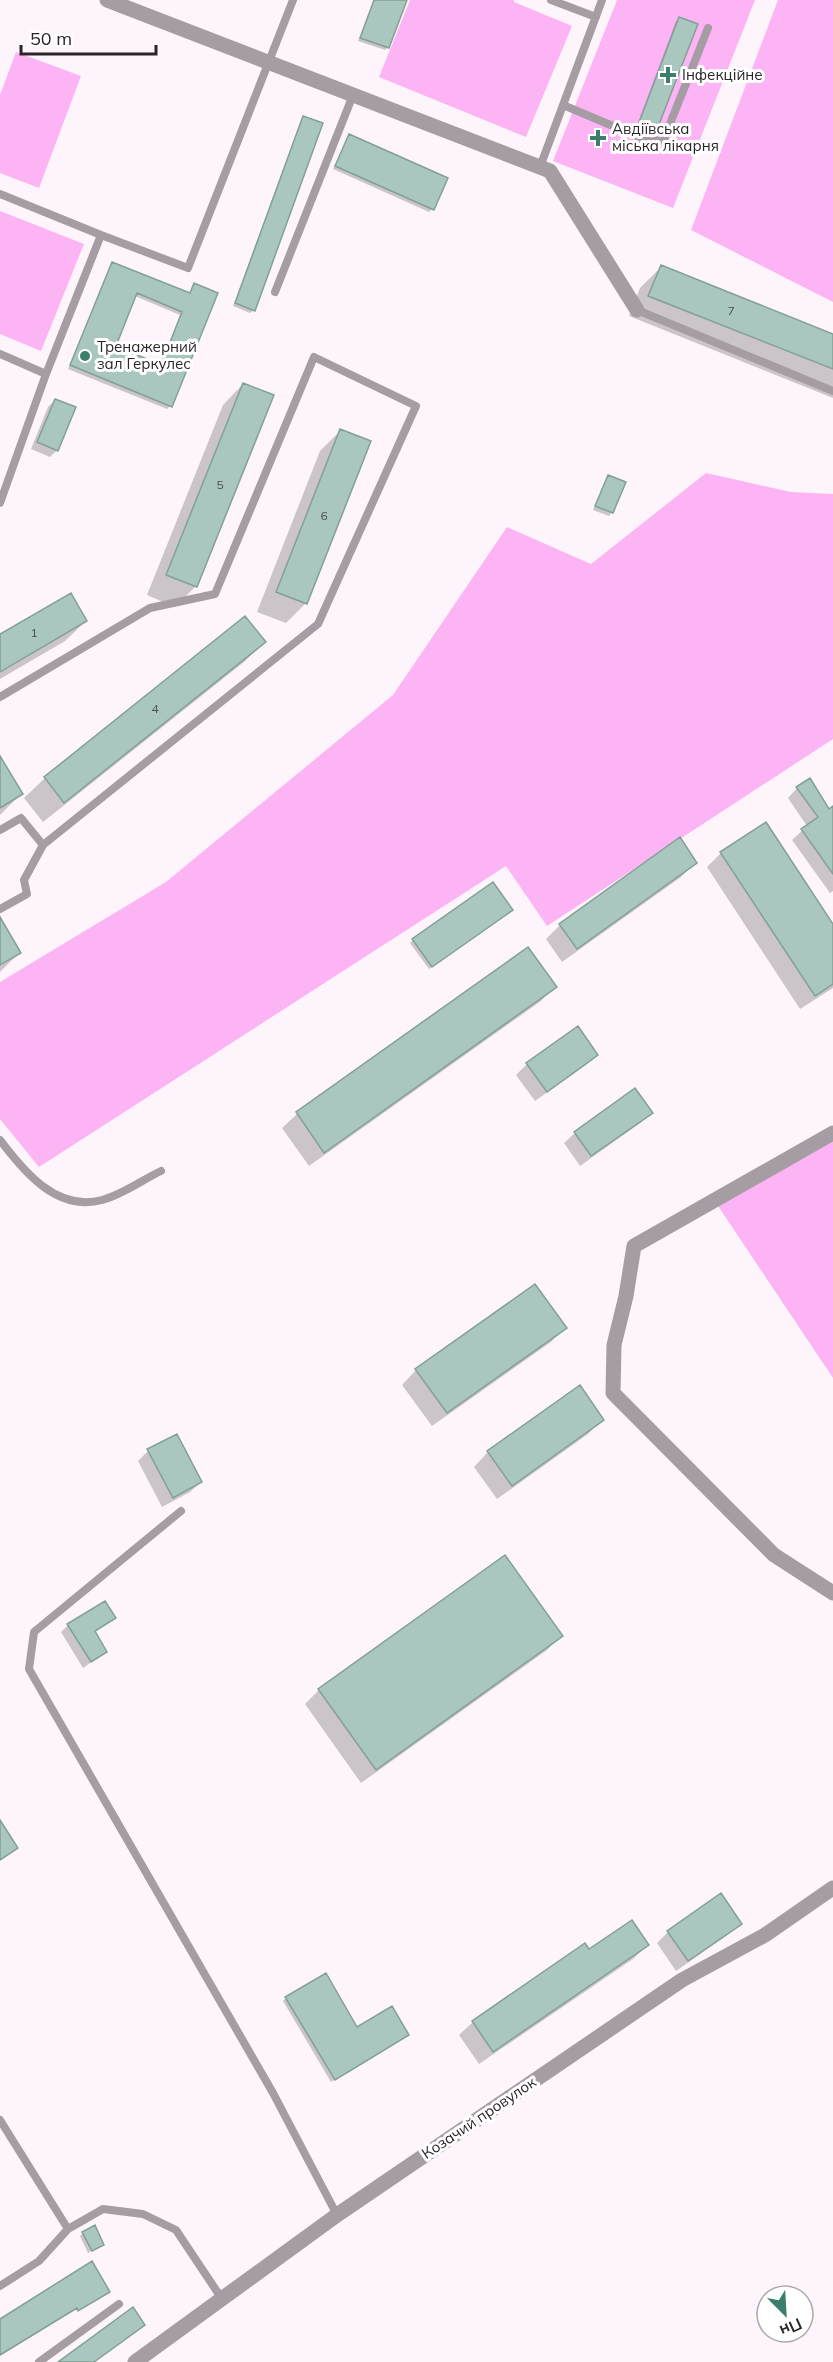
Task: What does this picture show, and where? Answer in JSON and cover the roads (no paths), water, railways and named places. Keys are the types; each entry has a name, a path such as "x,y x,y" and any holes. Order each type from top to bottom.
{"street":[{"path":"107,0 550,171 637,310"},
{"path":"833,1133 634,1246 626,1296 614,1345 613,1393 774,1555 833,1593"},
{"name":"Козачий провулок","path":"135,2362 337,2215 682,1980 765,1935 833,1888"}],"lane":[{"path":"0,194 101,236 188,268 293,0"},
{"path":"551,0 596,17"},
{"path":"540,167 602,0"},
{"path":"563,105 651,142 664,139 708,28"},
{"path":"275,292 353,95"},
{"path":"0,503 46,374 101,236"},
{"path":"637,310 833,391"},
{"path":"0,354 46,374"},
{"path":"0,697 150,608 215,594 314,357 416,406 318,624 43,845 24,880 27,894 0,909"},
{"path":"0,830 21,818 43,845"},
{"path":"0,1140 15,1161 31,1177 61,1199 85,1203 104,1200 161,1171"},
{"path":"181,1511 33,1632 29,1669 273,2093 337,2215"},
{"path":"0,2120 68,2229"},
{"path":"0,2286 39,2261 68,2229 103,2209 143,2214 176,2230 222,2299"},
{"path":"39,2362 119,2304"}],"place":[{"name":"Інфекційне","path":"668,75"},
{"name":"Авдіївська міська лікарня","path":"598,138"},
{"name":"Тренажерний зал Геркулес","path":"85,356"}]}
